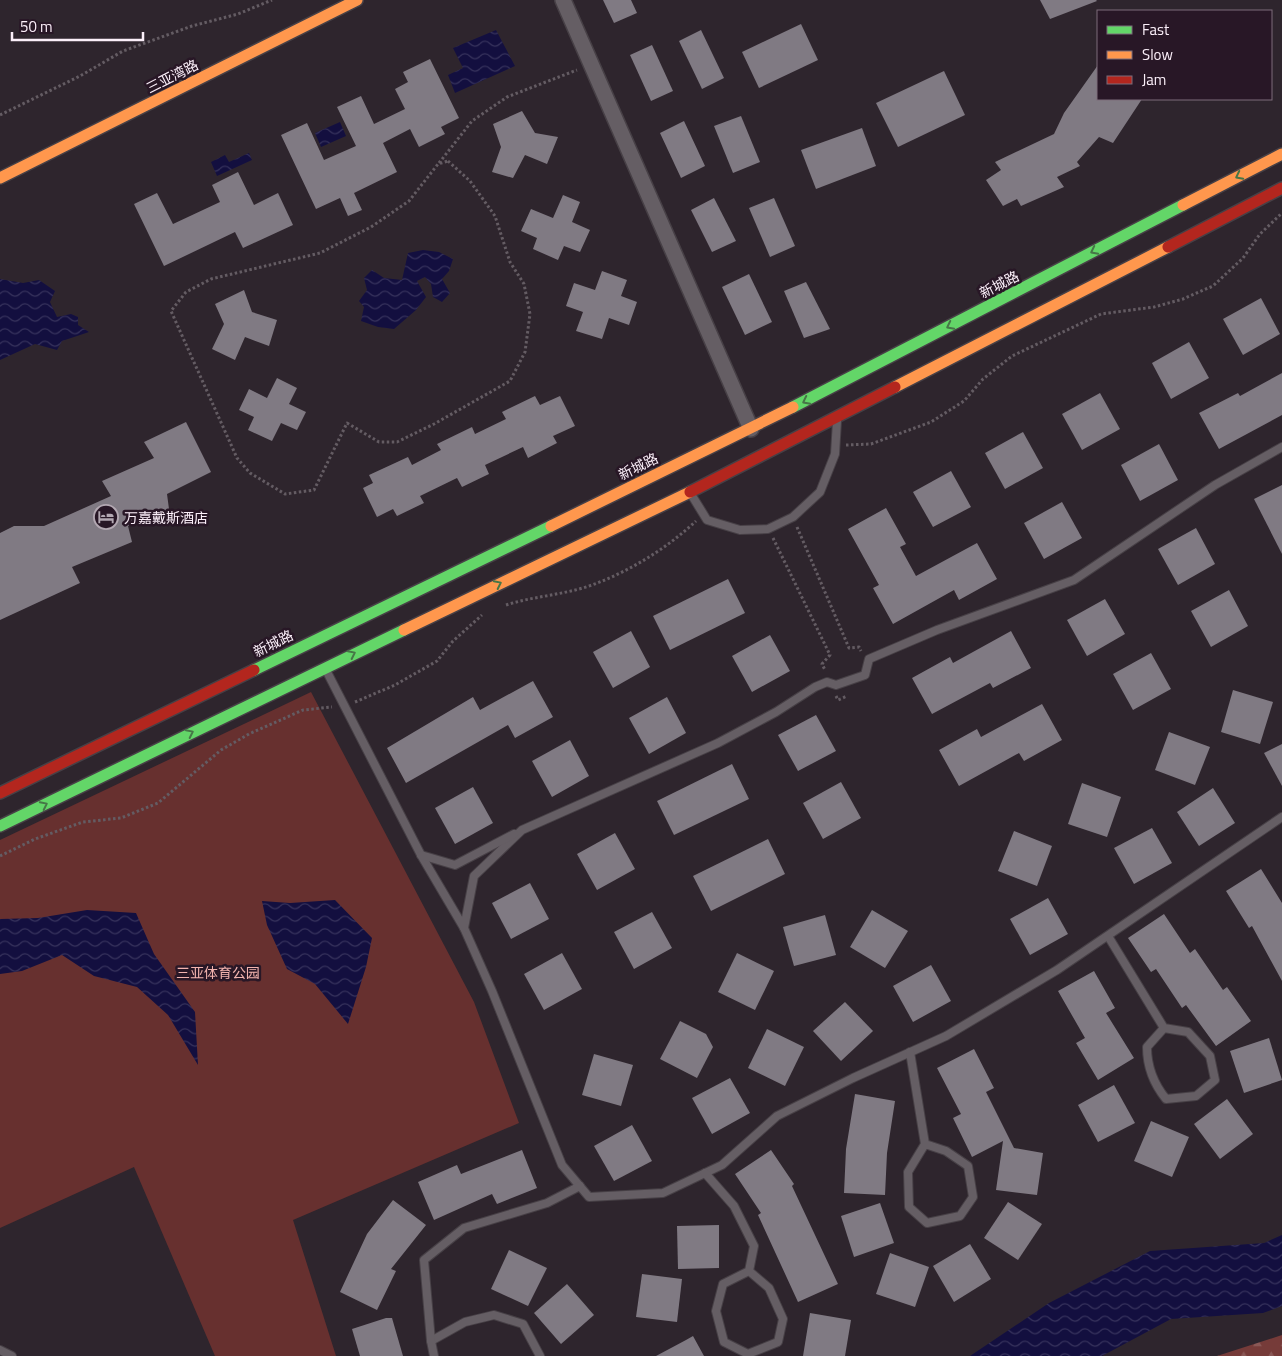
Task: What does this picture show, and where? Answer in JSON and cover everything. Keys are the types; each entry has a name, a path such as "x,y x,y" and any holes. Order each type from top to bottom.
{"main road":[{"name":"三亚湾路","path":"0,178 356,0"},
{"name":"新城路","path":"0,793 751,429 1282,154"},
{"path":"0,826 324,667 690,493 1282,188"}],"street":[{"path":"563,0 751,429"}],"lane":[{"path":"690,493 707,520 740,530 768,529 793,517 820,492 835,454 837,418"},
{"path":"421,855 454,866 522,830 718,743 776,712 815,686 826,682 836,685 865,675 869,660 937,630 1074,580 1215,485 1282,447"},
{"path":"324,667 421,855 464,928 492,991 562,1165 589,1197 663,1193 722,1165 777,1116 853,1078 946,1036 972,1021 1057,970 1281,821"},
{"path":"464,928 474,876 522,830"},
{"path":"1108,936 1164,1028 1188,1032 1210,1056 1215,1080 1196,1096 1166,1099 1156,1086 1147,1062 1147,1047 1164,1028"},
{"path":"910,1052 925,1144 908,1172 909,1207 927,1222 960,1216 973,1197 968,1166 946,1151 925,1144"},
{"path":"706,1173 734,1206 754,1246 749,1270 723,1284 716,1311 724,1342 748,1354 778,1342 783,1319 769,1288 749,1270"},
{"path":"434,1356 424,1260 464,1228 547,1203 580,1186"},
{"path":"431,1341 465,1322 494,1315 523,1324 540,1356"},
{"path":"0,1350 12,1356"}],"path":[{"path":"0,115 80,76 122,51 192,26 238,14 272,0"},
{"path":"438,164 448,162 470,181 495,216 510,262 524,284 530,314 525,352 510,381 434,424 397,442 379,442 347,423 314,490 285,494 250,473 237,458 171,312 186,292 211,279 320,254 371,227 409,201 438,164 472,121 507,97 592,64"},
{"path":"836,445 871,444 931,422 964,401 983,379 1012,356 1101,314 1161,305 1183,299 1213,286 1243,258 1260,234 1282,214"},
{"path":"504,605 591,585 674,542 704,514"},
{"path":"793,517 849,648 859,647 868,664"},
{"path":"768,529 830,655 822,664 838,700 853,693"},
{"path":"0,856 35,839 83,822 121,818 158,803 221,750 249,734 302,710 344,706 395,685 438,661 453,642 489,609"}],"green space":[{"name":"三亚体育公园","path":"311,692 474,1002 519,1123 293,1220 336,1356 215,1356 134,1167 0,1228 0,840"},
{"path":"1282,1335 1282,1356 1217,1356"}],"water":[{"path":"496,30 515,66 455,93 448,75 463,68 453,48"},
{"path":"340,122 346,136 321,147 315,133"},
{"path":"249,153 252,160 217,176 211,162 225,155 229,162"},
{"path":"423,250 439,252 453,259 449,271 442,279 450,293 442,302 433,297 431,284 425,277 417,281 426,297 416,310 394,329 378,327 361,321 364,307 359,301 367,290 364,278 372,270 384,278 402,280 408,253"},
{"path":"0,279 23,283 39,280 55,291 50,302 57,317 71,314 78,317 78,325 89,332 62,341 57,350 35,344 0,360"},
{"path":"335,900 372,938 366,967 348,1024 315,984 287,969 267,925 262,901 290,903"},
{"path":"87,910 136,913 154,954 195,1012 198,1065 168,1015 137,987 94,976 62,955 22,971 0,974 0,919 38,918"},
{"path":"1282,1235 1282,1306 1263,1313 1171,1319 1102,1356 970,1356 1049,1303 1150,1251 1264,1243"}],"building":[{"path":"603,0 631,0 637,13 614,23"},
{"path":"1040,0 1096,0 1097,1 1050,19"},
{"path":"801,24 818,60 759,88 742,52"},
{"path":"701,30 724,78 702,89 679,41"},
{"path":"652,45 673,91 651,101 630,55"},
{"path":"430,59 459,118 441,127 445,134 419,147 410,129 383,143 397,172 354,193 362,210 348,216 340,198 316,209 281,135 307,123 324,160 356,146 337,107 361,96 374,124 405,109 395,89 408,82 403,72"},
{"path":"1097,66 1097,100 1141,100 1113,143 1099,137 1077,162 1080,166 1057,177 1064,187 1021,206 1017,199 1003,206 986,180 1001,170 995,162 1054,134 1064,113"},
{"path":"944,71 965,115 898,147 876,103"},
{"path":"522,111 535,133 558,137 547,164 525,155 513,178 492,172 501,147 493,124"},
{"path":"741,116 760,162 733,173 714,126"},
{"path":"684,121 705,166 681,178 660,133"},
{"path":"862,128 876,166 816,189 801,150"},
{"path":"238,172 254,205 278,193 293,225 243,248 235,232 164,266 134,204 157,193 173,224 220,202 212,185"},
{"path":"563,195 580,202 572,222 590,230 580,252 564,246 558,260 533,249 537,238 521,231 531,209 553,218"},
{"path":"714,198 736,241 712,252 691,210"},
{"path":"774,198 795,246 770,257 749,208"},
{"path":"602,271 627,280 621,296 637,302 629,325 609,318 602,339 576,331 583,312 566,306 574,283 595,290"},
{"path":"749,274 772,322 745,335 722,287"},
{"path":"806,282 830,329 804,338 784,291"},
{"path":"244,290 252,312 277,320 269,346 245,337 235,360 212,349 224,324 215,304"},
{"path":"1261,298 1280,334 1243,355 1223,319"},
{"path":"1189,342 1209,378 1171,399 1152,363"},
{"path":"1282,373 1282,415 1219,449 1199,413 1238,393 1240,396"},
{"path":"277,378 297,388 289,404 306,412 297,430 281,423 272,441 248,430 254,417 239,410 249,389 267,398"},
{"path":"1100,393 1120,429 1082,450 1062,414"},
{"path":"535,396 540,405 560,396 575,426 553,436 557,443 528,458 523,447 485,465 489,474 462,487 457,478 420,496 424,503 397,516 393,509 377,517 363,488 373,483 369,475 408,457 412,465 441,450 437,444 472,427 475,434 506,419 502,412"},
{"name":"万嘉戴斯酒店","path":"186,422 211,472 167,494 169,509 128,526 132,542 72,567 80,583 0,620 0,533 14,526 44,526 111,496 102,481 154,458 144,442"},
{"path":"1023,432 1043,468 1005,489 985,453"},
{"path":"1159,444 1178,480 1140,501 1121,465"},
{"path":"951,471 971,507 933,527 913,492"},
{"path":"1282,485 1282,554 1254,499"},
{"path":"1062,502 1082,538 1044,559 1024,523"},
{"path":"886,508 906,544 900,547 916,576 977,543 997,579 959,600 954,590 893,624 873,588 879,585 848,529"},
{"path":"1196,528 1215,564 1178,585 1158,549"},
{"path":"728,579 745,613 670,650 653,616"},
{"path":"1229,590 1248,626 1211,647 1191,611"},
{"path":"1105,599 1125,634 1087,656 1067,620"},
{"path":"631,631 650,667 613,688 593,652"},
{"path":"1011,631 1031,668 993,688 990,683 932,714 912,678 950,657 953,663"},
{"path":"770,635 790,671 752,692 732,656"},
{"path":"1151,653 1171,689 1133,710 1113,674"},
{"path":"533,681 553,717 515,738 508,725 406,783 387,748 473,697 480,710"},
{"path":"1233,690 1273,702 1260,744 1221,732"},
{"path":"667,697 686,733 649,754 629,718"},
{"path":"1042,704 1062,740 1024,761 1019,753 959,786 939,750 977,729 981,737"},
{"path":"816,715 836,751 798,771 778,735"},
{"path":"1169,732 1210,747 1195,785 1155,770"},
{"path":"570,740 589,776 552,797 532,761"},
{"path":"1282,744 1282,786 1264,753"},
{"path":"732,764 749,799 674,835 657,801"},
{"path":"841,782 861,818 823,839 803,803"},
{"path":"1082,783 1121,797 1107,837 1068,824"},
{"path":"473,787 493,823 455,844 435,808"},
{"path":"1213,788 1235,823 1199,846 1177,812"},
{"path":"1152,828 1172,863 1134,884 1114,848"},
{"path":"1014,831 1052,846 1037,886 998,871"},
{"path":"615,833 635,869 597,890 577,854"},
{"path":"768,839 785,874 711,911 693,876"},
{"path":"1261,869 1282,903 1282,981 1252,926 1249,928 1226,891"},
{"path":"530,883 549,919 511,939 492,903"},
{"path":"1048,898 1068,934 1030,955 1010,919"},
{"path":"872,910 908,931 885,968 850,947"},
{"path":"652,912 672,948 634,969 614,932"},
{"path":"1164,914 1190,953 1195,949 1223,990 1227,987 1251,1021 1216,1046 1186,1005 1182,1008 1156,969 1151,972 1128,938"},
{"path":"825,915 836,955 794,966 783,927"},
{"path":"562,953 582,989 544,1010 524,974"},
{"path":"737,953 774,971 755,1010 718,992"},
{"path":"931,965 951,1001 913,1022 893,986"},
{"path":"1094,971 1115,1008 1106,1013 1134,1058 1098,1080 1076,1043 1085,1038 1058,991"},
{"path":"845,1002 873,1031 841,1061 813,1031"},
{"path":"680,1021 706,1034 713,1047 697,1078 660,1059"},
{"path":"767,1029 804,1047 785,1086 748,1068"},
{"path":"1269,1038 1282,1080 1244,1093 1230,1051"},
{"path":"974,1049 994,1088 986,1092 1014,1148 1043,1153 1037,1195 996,1190 1003,1141 972,1157 953,1118 961,1114 937,1068"},
{"path":"594,1054 633,1065 621,1106 582,1095"},
{"path":"730,1078 750,1113 712,1134 692,1098"},
{"path":"1114,1085 1135,1123 1098,1142 1078,1105"},
{"path":"855,1094 895,1101 887,1153 885,1195 844,1193 846,1149"},
{"path":"1227,1099 1253,1134 1220,1159 1194,1124"},
{"path":"1151,1121 1189,1137 1172,1177 1134,1161"},
{"path":"632,1125 652,1161 614,1181 594,1146"},
{"path":"522,1150 537,1188 497,1204 492,1194 434,1220 418,1182 457,1165 461,1174"},
{"path":"771,1150 794,1184 792,1186 838,1284 798,1302 758,1215 761,1213 735,1174"},
{"path":"393,1200 426,1225 391,1269 396,1271 377,1310 340,1292 367,1234"},
{"path":"1008,1202 1042,1224 1018,1260 984,1238"},
{"path":"880,1203 894,1243 854,1257 841,1216"},
{"path":"719,1225 719,1268 678,1269 677,1226"},
{"path":"970,1244 991,1279 954,1302 933,1266"},
{"path":"509,1250 547,1268 528,1306 491,1289"},
{"path":"890,1253 929,1267 915,1307 876,1294"},
{"path":"642,1274 682,1279 677,1322 636,1317"},
{"path":"567,1284 594,1315 561,1344 534,1313"},
{"path":"810,1313 851,1320 845,1356 803,1356"},
{"path":"386,1318 392,1318 403,1356 360,1356 352,1329"},
{"path":"693,1336 704,1356 656,1356 686,1340"}],"traffic: fast":[{"path":"793,407 1183,205"},
{"path":"254,670 551,526"},
{"path":"0,826 404,630"}],"traffic: slow":[{"path":"0,178 357,0"},
{"path":"1183,205 1282,154"},
{"path":"895,387 1168,247"},
{"path":"551,526 793,407"},
{"path":"404,630 690,492"}],"traffic: jam":[{"path":"1168,247 1282,188"},
{"path":"690,492 895,387"},
{"path":"0,793 254,670"}],"place":[{"name":"万嘉戴斯酒店","path":"106,517"}]}
